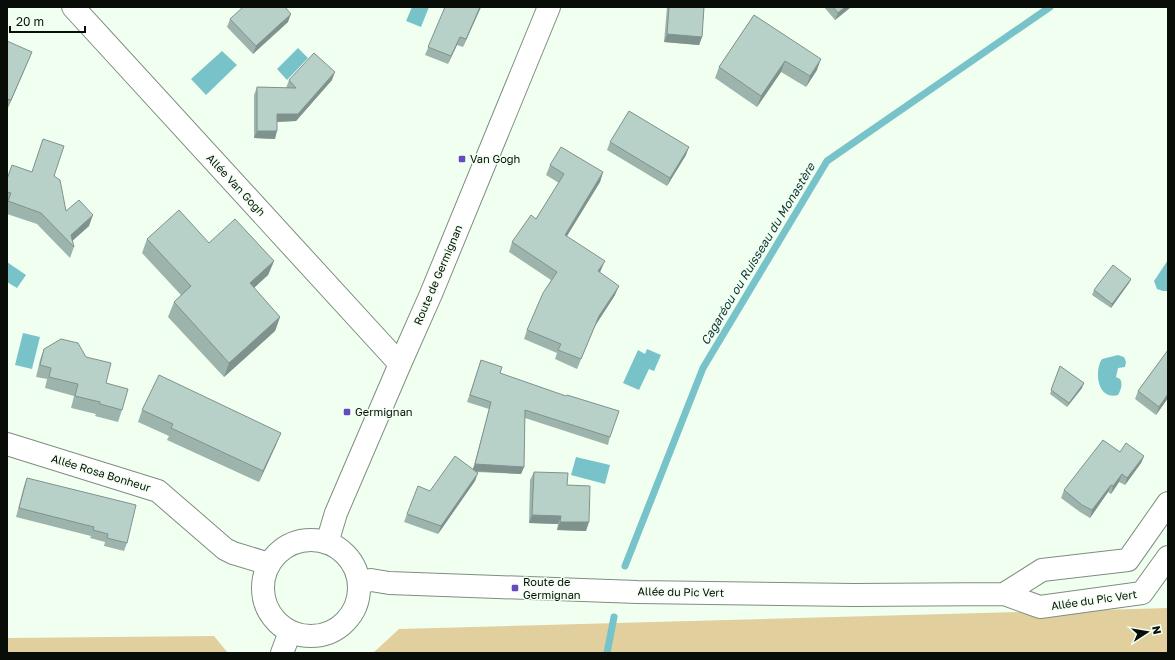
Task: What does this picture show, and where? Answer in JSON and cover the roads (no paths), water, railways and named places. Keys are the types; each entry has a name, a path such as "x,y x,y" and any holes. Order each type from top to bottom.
{"street":[{"name":"Allée Van Gogh","path":"73,7 400,364"},
{"name":"Route de Germignan","path":"327,543 336,513 400,364 432,294 550,7"},
{"name":"Allée Rosa Bonheur","path":"7,444 158,491 224,549 269,564"},
{"path":"1004,594 1042,570 1128,560 1168,504"},
{"path":"310,540 327,543 339,549 348,558 355,570 359,583 358,597 353,611 344,623 332,632 318,636 304,636 290,632 277,623 268,610 263,595 264,579 269,564 280,551 294,543 310,540"},
{"name":"Allée du Pic Vert","path":"359,583 371,580 396,583 660,592 854,595 1004,594 1040,607 1142,593 1168,557"},
{"path":"282,653 290,632"}],"water":[{"path":"412,7 429,7 421,27 406,21"},
{"path":"298,48 308,58 287,80 277,69"},
{"path":"222,51 237,65 206,95 191,79"},
{"path":"1168,260 1168,291 1163,291 1157,289 1154,281"},
{"path":"7,262 26,275 17,288 7,282"},
{"path":"23,333 40,337 32,369 15,365"},
{"path":"647,349 661,355 654,371 649,369 639,390 623,383 638,350 645,354"},
{"path":"1118,355 1124,357 1126,362 1125,367 1118,368 1116,377 1121,381 1120,391 1118,395 1111,396 1102,389 1099,383 1098,370 1102,359"},
{"path":"576,457 610,465 605,484 571,475"}],"waterway":[{"name":"Cagaréou ou Ruisseau du Monastère","path":"625,566 703,368 827,161 1050,7"},
{"path":"607,653 614,617"}],"place":[{"name":"Van Gogh","path":"462,159"},
{"name":"Germignan","path":"347,412"},
{"name":"Route de Germignan","path":"515,588"}]}
